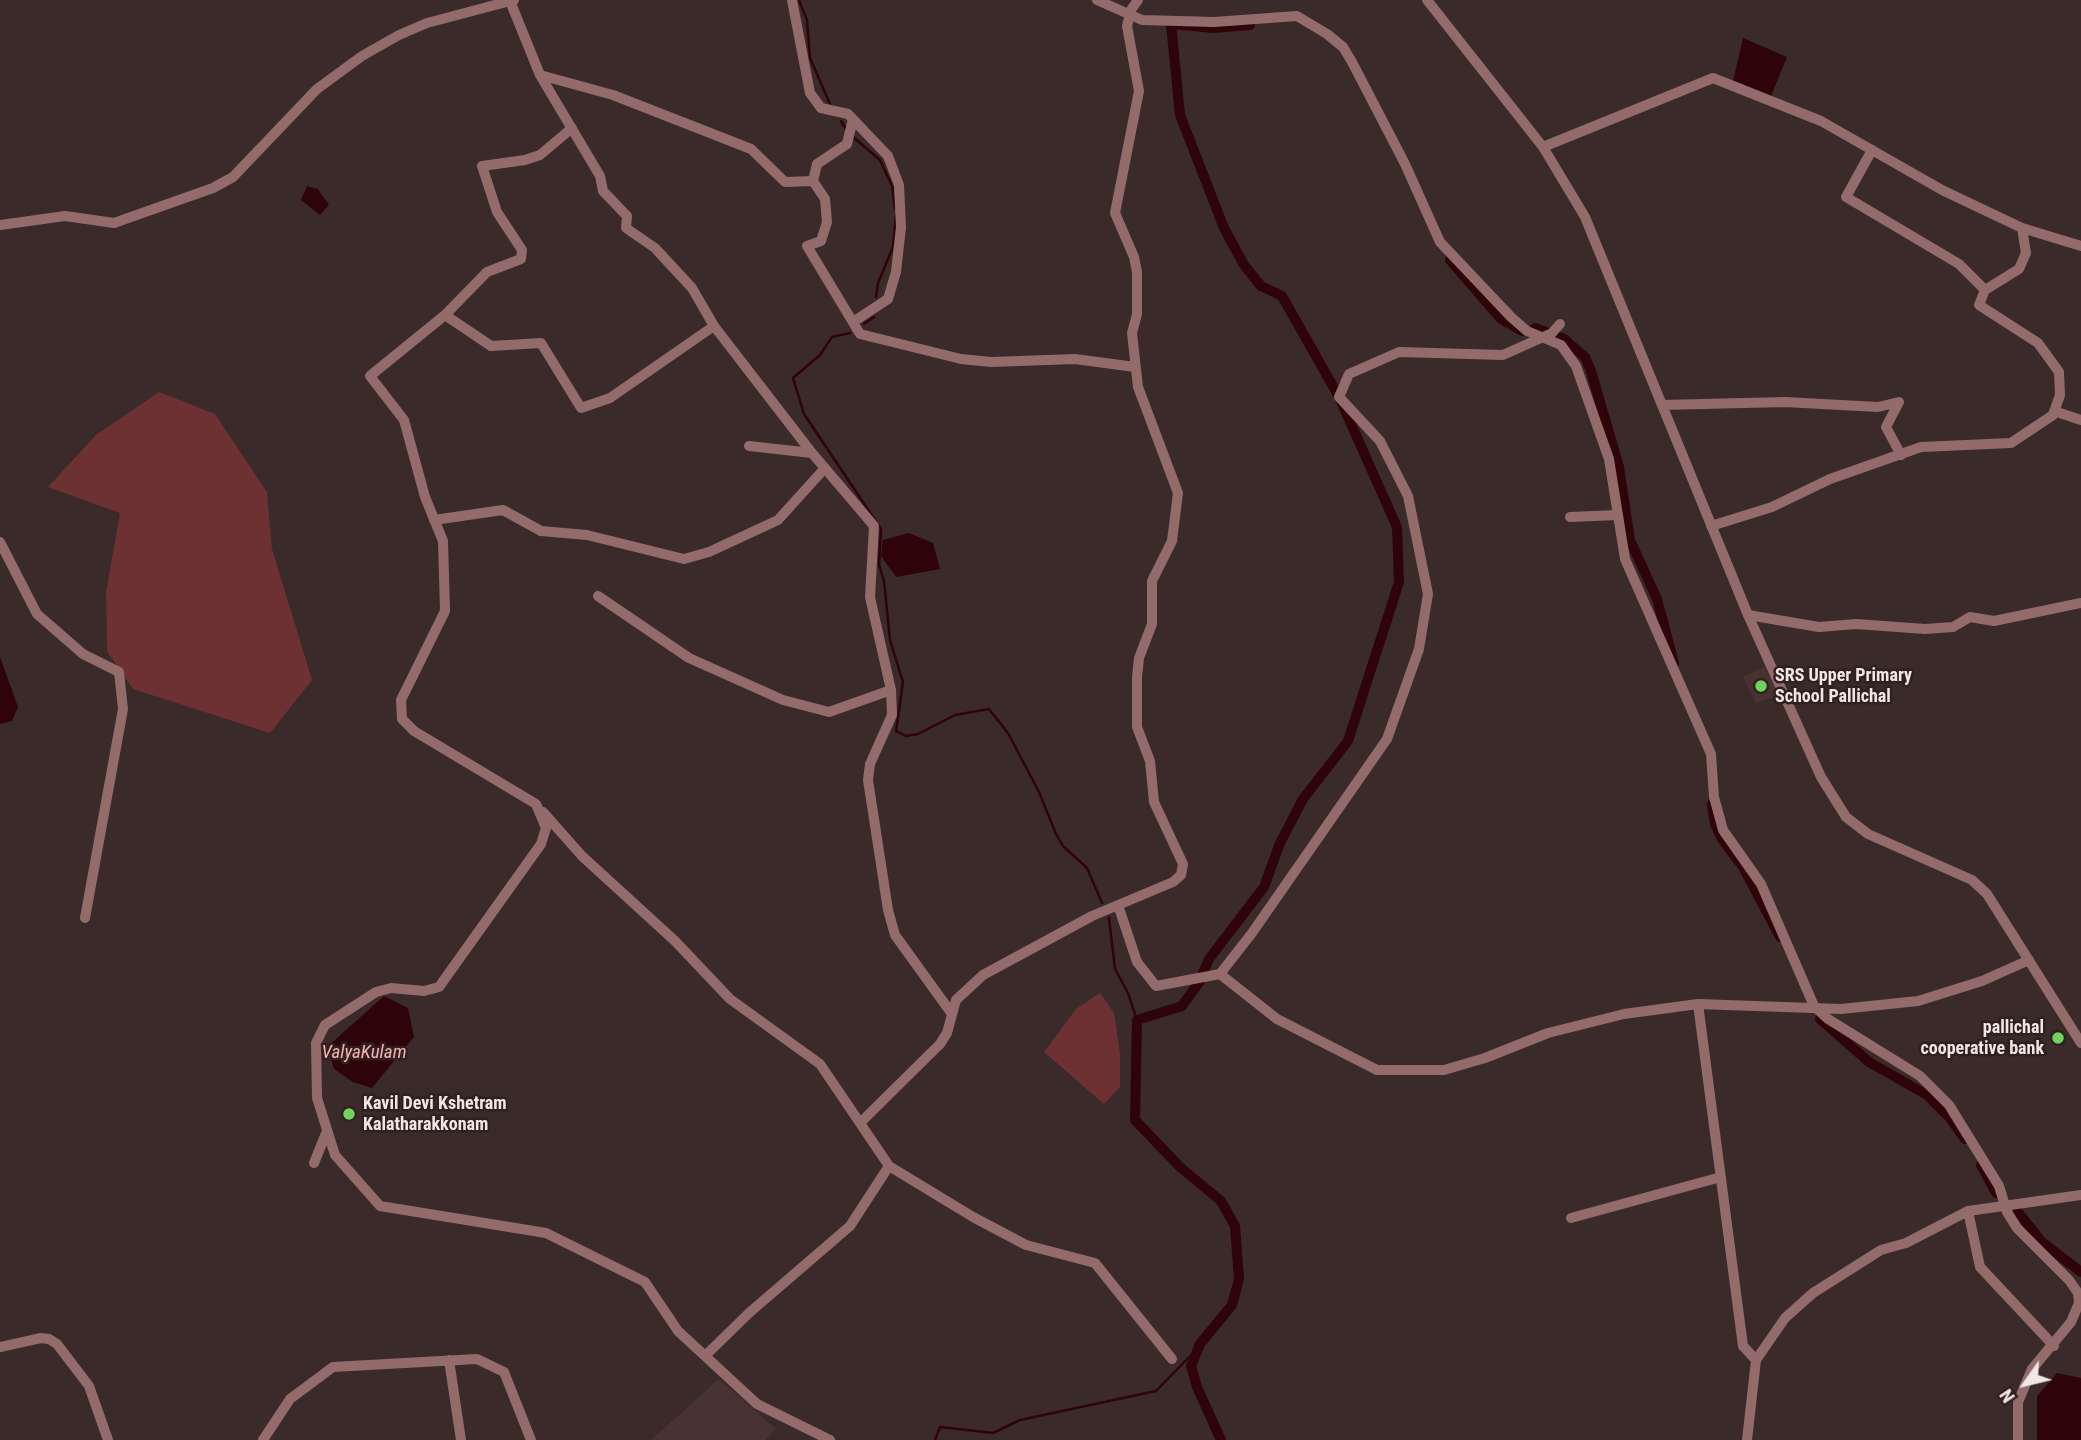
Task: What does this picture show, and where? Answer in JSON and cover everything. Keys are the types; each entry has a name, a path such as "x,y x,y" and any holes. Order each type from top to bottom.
{"street":[{"path":"0,226 65,216 114,222 213,188 233,177 317,89 362,57 399,34 427,23 512,0 540,75 600,176 603,191 627,216 626,228 655,248 692,288 714,326 812,453 874,526 870,597 891,690 892,715 870,764 868,779 888,910 895,935 952,1014"},
{"path":"792,0 810,93 821,107 848,114 853,118 888,156 899,185 901,227 897,272 888,299 853,322"},
{"path":"1097,0 1142,20 1214,22 1297,16 1327,34 1343,47 1352,62 1405,164 1440,242 1527,331 1561,345 1585,384 1609,459 1625,559 1711,754 1714,797 1723,830 1760,884 1814,1006 1828,1019 1920,1076 1949,1105 1976,1146 2017,1228 2069,1280 2078,1293 2079,1303 2074,1316 2054,1346 2032,1369 2018,1402 2018,1440"},
{"path":"860,1123 940,1044 963,991 983,975 1118,905 1173,882 1182,871 1183,864 1154,802 1150,761 1137,727 1137,677 1139,658 1152,624 1152,580 1172,541 1178,493 1142,406 1132,333 1136,314 1135,257 1115,213 1139,91 1127,26 1129,15 1138,0"},
{"path":"1427,0 1543,147 1585,217 1748,615 1821,777 1846,817 1868,834 1972,880 1987,894 2081,1043"},
{"path":"540,75 613,95 751,149 785,182 813,181"},
{"path":"1543,147 1713,78 1821,121 1942,190 2022,228 2081,246"},
{"path":"853,118 846,144 817,164 813,181 825,198 827,222 821,241 807,246 860,334 961,359 991,362 1075,359 1135,367"},
{"path":"572,128 540,155 525,160 482,166 497,212 522,250 522,260 487,272 445,315 370,376 404,421 443,541 445,611 401,700 402,719 414,731 536,804 582,856 674,941 730,999 820,1063 889,1166 1026,1245 1095,1263 1172,1359"},
{"path":"1872,150 1846,197 1959,264 1984,290"},
{"path":"1711,526 1772,507 1830,479 1920,447 2011,443 2053,415 2060,395 2059,372 2038,342 1979,305 1984,290 2019,268 2026,253 2022,228"},
{"path":"445,315 491,346 541,343 581,408 610,398 714,326"},
{"path":"1118,905 1137,962 1156,986 1220,974 1252,933 1387,739 1419,649 1428,594 1408,496 1380,441 1339,397 1349,374 1399,352 1503,355 1542,337 1560,324"},
{"path":"1662,405 1785,402 1878,407 1899,401 1886,426 1901,455"},
{"path":"2054,411 2081,420"},
{"path":"749,446 812,453"},
{"path":"434,520 503,510 541,531 587,535 684,559 709,552 778,520 825,468"},
{"path":"1570,517 1617,515"},
{"path":"0,542 37,614 83,654 118,672 123,709 85,918"},
{"path":"597,596 689,658 783,700 829,712 891,690"},
{"path":"1748,615 1819,626 1856,624 1926,629 1953,627 1970,617 1994,621 2081,603"},
{"path":"536,804 545,828 541,844 439,987 424,991 391,988 376,992 325,1025 316,1043 317,1098 335,1155 380,1206 546,1233 645,1282 678,1331 757,1404 830,1440"},
{"path":"1220,974 1276,1019 1377,1070 1444,1070 1485,1058 1549,1033 1624,1014 1698,1004 1866,1009 1918,1001 1982,981 2029,960"},
{"path":"1698,1004 1743,1346 1756,1360"},
{"path":"314,1163 327,1131"},
{"path":"705,1356 850,1226 889,1166"},
{"path":"1571,1218 1721,1177"},
{"path":"1747,1440 1756,1360 1785,1318 1830,1280 1881,1250 1906,1243 1968,1212 2081,1195"},
{"path":"1968,1212 1980,1268 2054,1346"},
{"path":"0,1347 41,1338 49,1339 57,1345 89,1386 108,1440"},
{"path":"263,1440 290,1399 333,1367 477,1359 504,1372 531,1440"},
{"path":"449,1360 461,1440"}],"shaded area":[{"path":"159,392 215,414 267,492 272,549 312,680 270,733 133,689 107,651 106,592 120,513 48,487 96,435"},
{"name":"SRS Upper Primary School Pallichal","path":"1764,667 1780,695 1756,703 1743,677"},
{"path":"1100,993 1114,1013 1120,1054 1120,1087 1104,1104 1044,1052 1076,1009"},
{"path":"719,1379 776,1429 765,1440 651,1440"}],"water":[{"path":"1743,38 1787,57 1769,101 1733,81"},
{"path":"307,186 318,189 329,205 320,215 301,200"},
{"path":"909,533 933,543 940,569 896,577 881,556 883,540"},
{"path":"0,657 18,707 12,721 0,724"},
{"name":"ValyaKulam","path":"384,996 408,1008 414,1037 372,1088 353,1082 334,1069 327,1047"},
{"path":"2057,1373 2081,1378 2081,1440 2037,1440 2037,1396"}],"waterway":[{"path":"799,0 807,20 810,58 830,104"},
{"path":"1203,973 1209,959 1264,887 1280,843 1303,799 1348,741 1399,582 1397,527 1339,397 1282,296 1261,286 1244,265 1224,228 1180,115 1171,24 1213,28 1250,25"},
{"path":"841,121 846,129"},
{"path":"853,137 880,160 892,186 895,209"},
{"path":"876,297 878,283 893,247 896,216"},
{"path":"1450,260 1501,319 1522,331"},
{"path":"864,324 874,317"},
{"path":"1535,328 1564,339 1585,357 1591,371 1619,467 1630,540 1657,599 1674,663"},
{"path":"850,333 832,337 820,355 793,378 804,414 881,529 879,565 884,581 890,640 903,682 896,731 906,736 918,734 955,715 989,709 1008,733 1039,792 1056,834 1063,846 1087,868 1102,903"},
{"path":"1712,804 1715,824 1722,839 1743,867 1780,937"},
{"path":"1109,918 1115,969 1128,993 1137,1020"},
{"path":"1200,981 1182,1006 1137,1020 1135,1120 1180,1167 1221,1201 1235,1226 1239,1279 1232,1305 1200,1344 1191,1366 1197,1387 1221,1440"},
{"path":"1820,1019 1869,1062 1927,1095 1950,1118 1965,1139"},
{"path":"1981,1165 1996,1193"},
{"path":"2018,1212 2042,1242 2081,1272"},
{"path":"935,1440 940,1427 993,1433 1020,1420 1156,1391 1198,1348"}],"place":[{"name":"SRS Upper Primary School Pallichal","path":"1761,686"},
{"name":"pallichal cooperative bank","path":"2058,1038"},
{"name":"Kavil Devi Kshetram Kalatharakkonam","path":"349,1114"}]}
